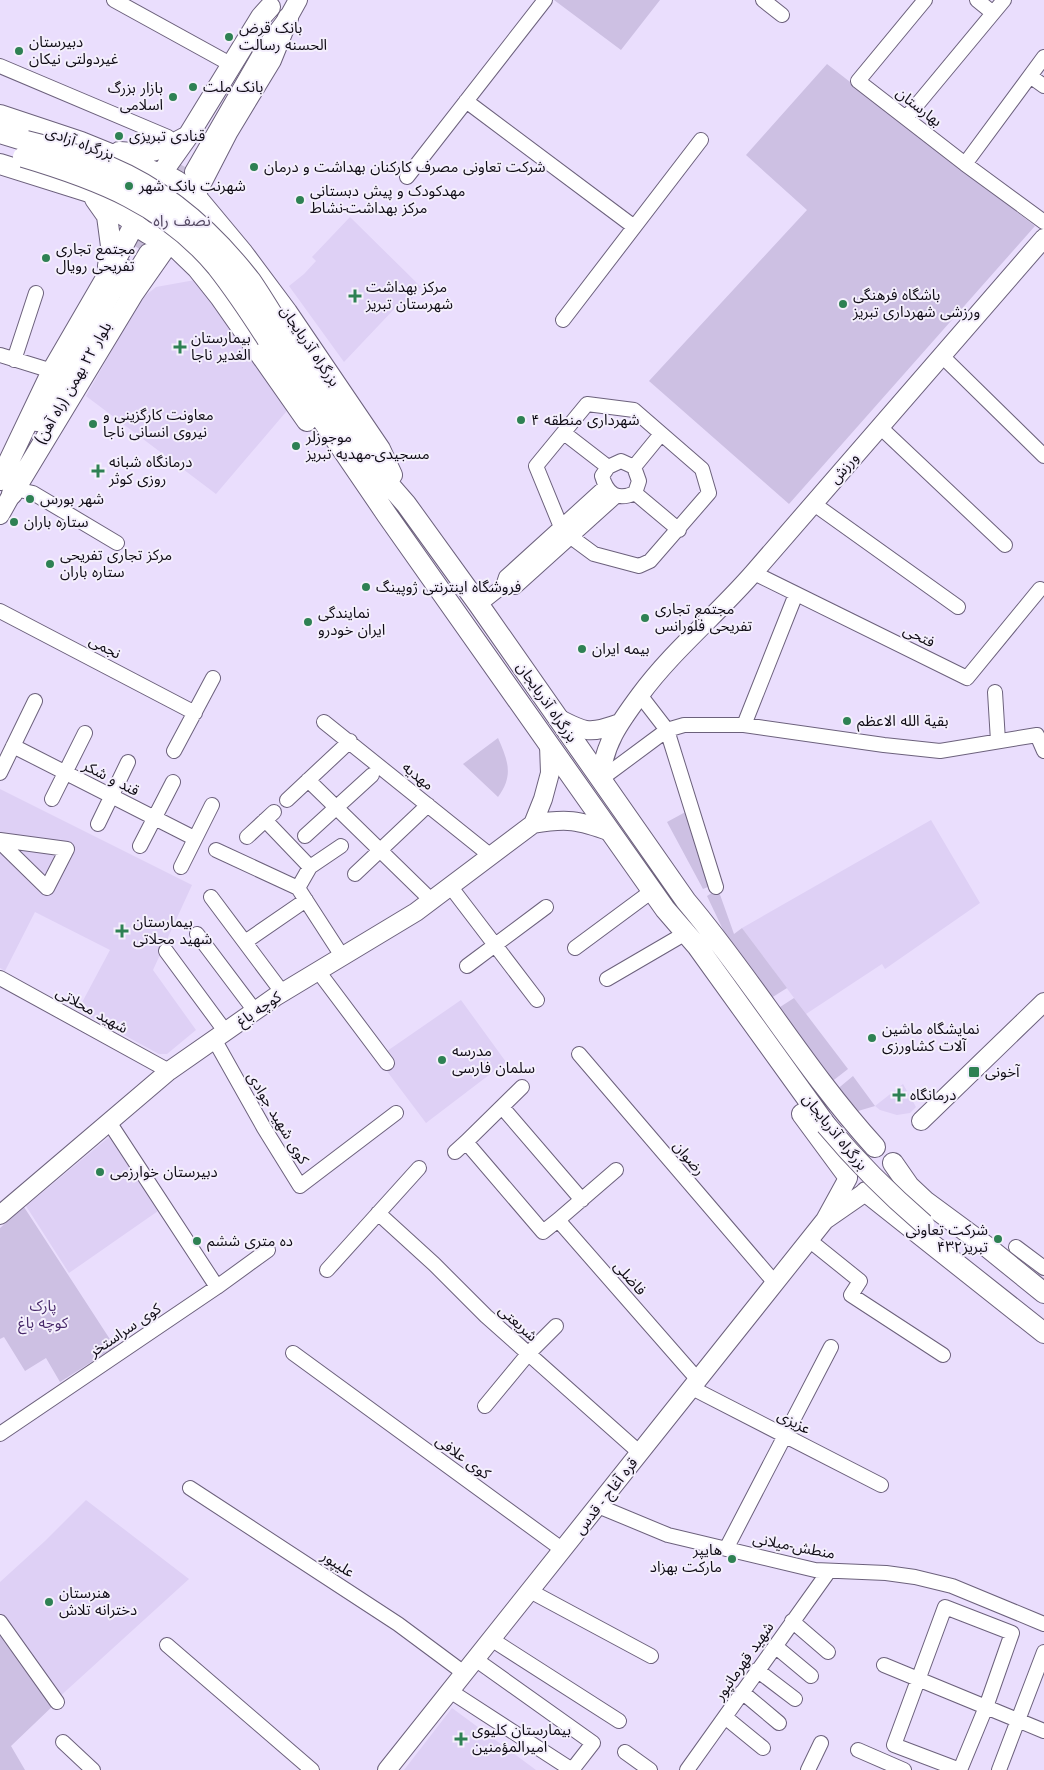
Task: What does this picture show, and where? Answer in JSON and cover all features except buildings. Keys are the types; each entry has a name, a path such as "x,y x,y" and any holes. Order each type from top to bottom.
{"highway":[{"path":"102,150 133,154 156,151 171,145 232,65 261,17 272,4"},
{"path":"197,197 228,132 271,60 288,18"},
{"name":"بزرگراه آزادی","path":"0,115 26,149"},
{"name":"بزرگراه آزادی","path":"0,133 134,222"},
{"path":"160,174 178,137"},
{"path":"26,149 67,170 104,184 162,216 215,265 238,295 271,330"},
{"name":"بزرگراه آزادی","path":"0,164 26,149"},
{"name":"بزرگراه آزادی","path":"0,150 102,150 160,174"},
{"path":"145,172 160,174 180,183 197,197 207,222 202,235 192,244 181,246 170,244 150,234 134,222 124,211 122,198 126,185 135,176 145,172"},
{"path":"89,192 107,216 111,246 106,278"},
{"name":"بزرگراه آذربایجان","path":"197,197 243,253 271,330 387,515 652,891 697,946 830,1123 875,1147"},
{"path":"7,486 52,372 106,278 134,222"},
{"path":"7,486 133,294 170,244"},
{"name":"بزرگراه آذربایجان","path":"170,244 271,330 379,473 406,504 686,901 705,940 830,1123 848,1177"},
{"name":"بزرگراه آذربایجان","path":"665,909 689,956 830,1123 850,1140 921,1216 1044,1333"},
{"path":"875,1147 887,1153 893,1163 892,1175 876,1191 865,1192 853,1187 848,1177 849,1163 865,1148 875,1147"},
{"name":"بزرگراه آذربایجان","path":"893,1163 909,1186 921,1216 1044,1319"},
{"name":"بزرگراه آذربایجان","path":"865,1192 986,1246 1044,1293"},
{"name":"بزرگراه آذربایجان","path":"921,1216 1044,1306"}],"main road":[{"path":"272,4 258,42 189,169 298,0"},
{"name":"ورزش","path":"601,779 602,762 609,741 640,695 657,674 754,573 1044,238"},
{"name":"بلوار ۲۲ بهمن (راه آهن)","path":"0,515 7,486 40,438 143,250"},
{"path":"558,718 581,730 592,732 620,723"},
{"path":"533,824 544,799 550,773 549,745"},
{"path":"533,824 558,819 583,822 611,832"},
{"name":"کوچه باغ","path":"0,1215 170,1071 219,1035 282,992 416,912 533,824"},
{"path":"921,1121 1044,1002"},
{"path":"825,1220 848,1177"},
{"path":"825,1220 865,1192"},
{"name":"قره آغاج - قدس","path":"387,1770 825,1220"}],"street":[{"path":"114,0 232,65"},
{"path":"407,177 544,0"},
{"path":"763,0 782,15"},
{"name":"بهارستان","path":"925,0 858,81 1044,222"},
{"path":"977,0 993,13"},
{"path":"906,118 1004,0"},
{"path":"966,164 1044,57"},
{"path":"0,66 178,137"},
{"path":"1030,76 1044,86"},
{"path":"466,101 633,226"},
{"path":"563,320 633,226 701,140"},
{"path":"14,360 36,293"},
{"path":"0,355 52,372"},
{"path":"942,356 1044,456"},
{"path":"587,404 634,410 702,469 709,493 679,530 650,561 639,566 594,554 566,532 536,466 564,433 587,404"},
{"path":"880,427 1005,545"},
{"path":"564,433 608,466"},
{"path":"634,467 661,434"},
{"path":"621,461 634,467 639,481 635,492 626,497 616,496 605,486 602,476 608,466 621,461"},
{"path":"7,486 33,493 117,543"},
{"path":"566,532 605,486"},
{"path":"635,492 679,530"},
{"path":"479,605 503,586 506,577 616,496"},
{"path":"814,504 958,607"},
{"name":"فتحی","path":"754,573 967,678 1040,589"},
{"path":"744,725 796,594"},
{"name":"نجمی","path":"0,611 194,712"},
{"path":"174,751 213,678"},
{"path":"995,692 998,741"},
{"path":"640,695 667,730 716,887"},
{"path":"0,772 35,701"},
{"name":"مهدیه","path":"324,722 491,856"},
{"path":"601,779 667,730 684,725 744,725 940,751 1036,735 1044,751"},
{"path":"52,799 85,733"},
{"path":"286,800 350,741"},
{"name":"قند و شکر","path":"13,746 194,838"},
{"path":"98,824 128,762"},
{"path":"305,836 372,775"},
{"path":"308,780 431,900"},
{"path":"140,846 173,782"},
{"path":"181,867 212,805"},
{"path":"355,874 428,805"},
{"path":"246,837 270,816 310,867"},
{"path":"0,841 67,849 47,888 0,841"},
{"path":"245,942 302,894 310,867 341,846"},
{"path":"216,850 302,894 342,956"},
{"path":"450,886 537,1000"},
{"path":"575,948 652,891"},
{"path":"210,897 282,992"},
{"path":"467,966 546,907"},
{"path":"197,934 254,1011"},
{"path":"607,980 680,937"},
{"path":"166,951 219,1035"},
{"path":"318,970 386,1063"},
{"name":"شهید محلاتی","path":"0,978 170,1071"},
{"name":"کوی شهید جوادی","path":"219,1035 264,1128 300,1186 396,1113"},
{"name":"رضوان","path":"579,1054 775,1283"},
{"path":"454,1152 522,1087"},
{"path":"502,1107 582,1200"},
{"path":"109,1122 217,1287"},
{"path":"466,1142 543,1232 616,1170"},
{"path":"327,1270 419,1168"},
{"name":"شریعتی","path":"378,1213 434,1264 486,1316 640,1453"},
{"name":"فاضلی","path":"558,1220 695,1384"},
{"path":"809,1240 860,1282 851,1295 943,1356"},
{"path":"1016,1247 1044,1268"},
{"name":"کوی سراستخر","path":"0,1434 217,1287 268,1250"},
{"path":"485,1406 528,1354 556,1326"},
{"path":"726,1548 831,1348"},
{"name":"کوی علافی","path":"293,1353 562,1550"},
{"name":"عزیزی","path":"695,1384 785,1436 881,1485"},
{"name":"علیپور","path":"190,1488 391,1619 464,1673"},
{"name":"منطش-میلانی","path":"598,1506 668,1535 815,1570 915,1577 952,1586 1044,1624"},
{"name":"شهید قهرمانپور","path":"692,1768 757,1670 829,1570"},
{"path":"530,1591 651,1656"},
{"path":"977,1620 986,1599"},
{"path":"945,1607 977,1620 1012,1633 986,1707 960,1770 894,1745 945,1607"},
{"path":"792,1621 828,1652"},
{"path":"0,1622 57,1702"},
{"path":"491,1639 618,1721"},
{"path":"168,1645 312,1770"},
{"path":"774,1646 812,1676"},
{"path":"999,1770 1044,1652"},
{"path":"450,1691 572,1770 593,1743 475,1659"},
{"path":"884,1665 1044,1731"},
{"path":"757,1670 795,1699"},
{"path":"742,1692 779,1723"},
{"path":"725,1717 763,1748"},
{"path":"62,1742 93,1770"},
{"path":"808,1770 821,1743"},
{"path":"858,1750 904,1770"},
{"path":"625,1752 650,1770"}],"shaded area":[{"name":"مرکز بهداشت شهرستان تبریز","path":"350,217 421,287 403,310 397,306 344,362 289,286 316,261 312,257"},
{"name":"بیمارستان الغدیر ناجا","path":"195,280 291,406 216,494 86,396 141,299 156,287"},
{"name":"بیمارستان شهید محلاتی","path":"0,789 192,885 153,970 196,1030 167,1054 159,1054 78,1010 110,950 35,912 5,971 0,968"},
{"path":"931,820 980,903 885,969 882,964 806,1014 742,928"},
{"name":"مدرسه سلمان فارسی","path":"461,1000 506,1062 426,1123 377,1058"},
{"name":"درمانگاه","path":"903,1084 916,1107 910,1113 897,1115 880,1110 875,1106"},
{"name":"دبیرستان خوارزمی","path":"109,1137 158,1211 69,1273 26,1206"},
{"path":"86,1500 189,1579 57,1699 0,1623 0,1582"},
{"name":"بیمارستان کلیوی امیرالمؤمنین","path":"452,1708 536,1770 404,1770"}],"green space":[{"path":"554,0 660,0 621,50"},
{"name":"باشگاه فرهنگی ورزشی شهرداری تبریز","path":"827,64 1035,226 789,504 649,381 807,210 746,155"},
{"path":"498,738 507,761 508,775 498,797 463,764"},
{"path":"691,809 715,884 703,889 667,822"},
{"path":"718,889 734,934 742,928 787,988 768,1000 726,936 707,896"},
{"path":"794,998 848,1069 830,1083 777,1009"},
{"path":"853,1076 875,1106 858,1111 835,1091"},
{"name":"پارک کوچه باغ","path":"24,1207 115,1347 60,1382 46,1358 25,1371 4,1337 0,1339 0,1228"},
{"path":"0,1630 57,1702 11,1746 25,1770 0,1770"}],"tunnel":[{"path":"138,248 185,167"}],"place":[{"name":"بانک قرض الحسنه رسالت","path":"229,37"},
{"name":"دبیرستان غیردولتی نیکان","path":"19,51"},
{"name":"بانک ملت","path":"193,87"},
{"name":"بازار بزرگ اسلامی","path":"173,97"},
{"name":"قنادی تبریزی","path":"119,136"},
{"name":"شرکت تعاونی مصرف کارکنان بهداشت و درمان","path":"254,167"},
{"name":"شهرنت بانک شهر","path":"129,186"},
{"name":"مهدکودک و پیش دبستانی مرکز بهداشت-نشاط","path":"300,200"},
{"name":"مجتمع تجاری تفریحی رویال","path":"46,258"},
{"name":"مرکز بهداشت شهرستان تبریز","path":"355,296"},
{"name":"باشگاه فرهنگی ورزشی شهرداری تبریز","path":"843,304"},
{"name":"بیمارستان الغدیر ناجا","path":"180,347"},
{"name":"شهرداری منطقه ۴","path":"521,420"},
{"name":"معاونت کارگزینی و نیروی انسانی ناجا","path":"93,424"},
{"name":"موجوزلر مسجیدی-مهدیه تبریز","path":"296,446"},
{"name":"درمانگاه شبانه روزی کوثر","path":"98,471"},
{"name":"شهر بورس","path":"30,499"},
{"name":"ستاره باران","path":"14,522"},
{"name":"مرکز تجاری تفریحی ستاره باران","path":"50,564"},
{"name":"فروشگاه اینترنتی ژوپینگ","path":"366,587"},
{"name":"مجتمع تجاری تفریحی فلورانس","path":"645,618"},
{"name":"نمایندگی ایران خودرو","path":"308,622"},
{"name":"بیمه ایران","path":"582,649"},
{"name":"بقیة الله الاعظم","path":"847,721"},
{"name":"بیمارستان شهید محلاتی","path":"122,931"},
{"name":"نمایشگاه ماشین آلات کشاورزی","path":"872,1038"},
{"name":"مدرسه سلمان فارسی","path":"442,1060"},
{"name":"آخونی","path":"974,1072"},
{"name":"درمانگاه","path":"899,1095"},
{"name":"دبیرستان خوارزمی","path":"100,1172"},
{"name":"شرکت تعاونی ۴۳۲تبریز","path":"998,1239"},
{"name":"ده متری ششم","path":"197,1241"},
{"name":"هایپر مارکت بهزاد","path":"732,1559"},
{"name":"هنرستان دخترانه تلاش","path":"49,1602"},
{"name":"بیمارستان کلیوی امیرالمؤمنین","path":"461,1739"}],"district":[{"name":"نصف راه","path":"182,220"}]}
